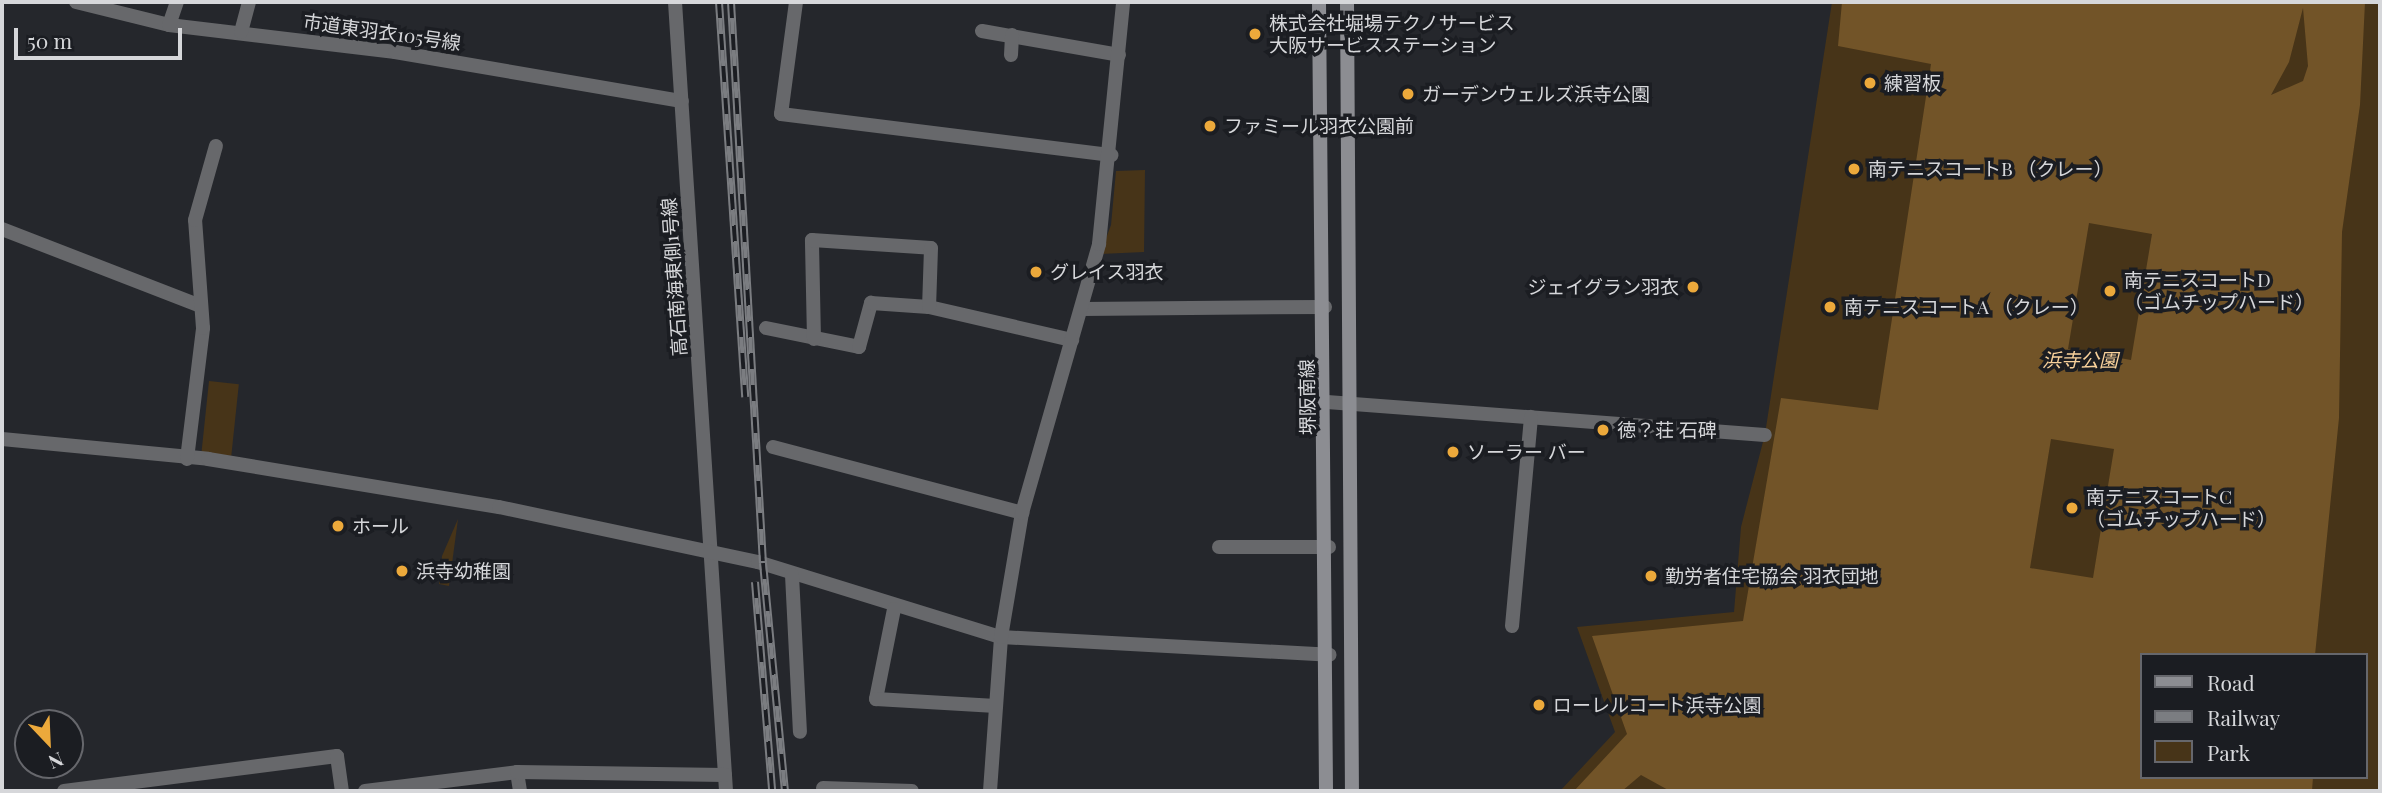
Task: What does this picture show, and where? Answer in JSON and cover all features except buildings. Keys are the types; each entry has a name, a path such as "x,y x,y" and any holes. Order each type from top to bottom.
{"main road":[{"name":"堺阪南線","path":"1319,2 1330,654 1326,791"},
{"path":"1347,2 1352,403 1352,791"}],"street":[{"name":"市道東羽衣105号線","path":"76,2 169,25 241,32 682,101"},
{"path":"169,25 177,2"},
{"path":"241,32 249,2"},
{"name":"高石南海東側1号線","path":"675,2 726,791"},
{"path":"796,2 781,114 1111,155"},
{"path":"990,791 1001,637 1022,513 1100,244 1111,155 1123,2"},
{"path":"982,31 1119,55"},
{"path":"1011,55 1012,35"},
{"path":"187,459 201,306 195,220 216,146"},
{"path":"2,229 201,306"},
{"path":"814,339 811,240 931,248 929,307"},
{"path":"766,328 859,347 871,303 929,307 1072,340"},
{"path":"1082,309 1325,307"},
{"path":"1327,402 1765,435"},
{"path":"1512,626 1531,417"},
{"path":"2,439 187,459 499,507 710,550 894,609 1001,637 1330,654"},
{"path":"773,447 1022,513"},
{"path":"1219,547 1329,547"},
{"path":"792,575 800,732"},
{"path":"894,609 876,699 996,706"},
{"path":"64,791 151,785 337,756 342,791"},
{"path":"517,772 520,791"},
{"path":"365,791 517,772 725,775"},
{"path":"823,788 912,791"}],"green space":[{"name":"浜寺公園","path":"1832,2 2380,2 2380,791 1560,791 1615,732 1577,627 1734,612 1741,527 1765,434"},
{"name":"浜寺公園","path":"1842,2 2365,2 2360,105 2342,232 2339,418 2315,653 2140,653 2140,779 2313,779 2312,791 1670,791 1641,775 1622,791 1574,791 1627,734 1592,636 1743,621 1781,398 1878,410 1931,64 1838,46","holes":["2303,8 2308,66 2303,81 2271,95 2289,62","2089,223 2152,234 2131,360 2068,349","2051,439 2114,449 2093,578 2030,568"]},
{"path":"1145,170 1144,252 1100,254 1111,225 1116,171"},
{"path":"209,381 239,384 231,456 201,453"},
{"path":"458,519 449,586 439,584 442,556"}],"railway":[{"path":"719,2 745,397"},
{"path":"731,2 763,563 785,791"},
{"path":"755,582 772,791"}],"place":[{"name":"株式会社堀場テクノサービス 大阪サービスステーション","path":"1255,34"},
{"name":"練習板","path":"1870,83"},
{"name":"ガーデンウェルズ浜寺公園","path":"1408,94"},
{"name":"ファミール羽衣公園前","path":"1210,126"},
{"name":"南テニスコートB （クレー）","path":"1854,169"},
{"name":"グレイス羽衣","path":"1036,272"},
{"name":"ジェイグラン羽衣","path":"1693,287"},
{"name":"南テニスコートD （ゴムチップハード）","path":"2110,291"},
{"name":"南テニスコートA （クレー）","path":"1830,307"},
{"name":"徳？荘 石碑","path":"1603,430"},
{"name":"ソーラー バー","path":"1453,452"},
{"name":"南テニスコートC （ゴムチップハード）","path":"2072,508"},
{"name":"ホール","path":"338,526"},
{"name":"浜寺幼稚園","path":"402,571"},
{"name":"勤労者住宅協会 羽衣団地","path":"1651,576"},
{"name":"ローレルコート浜寺公園","path":"1539,705"}]}
